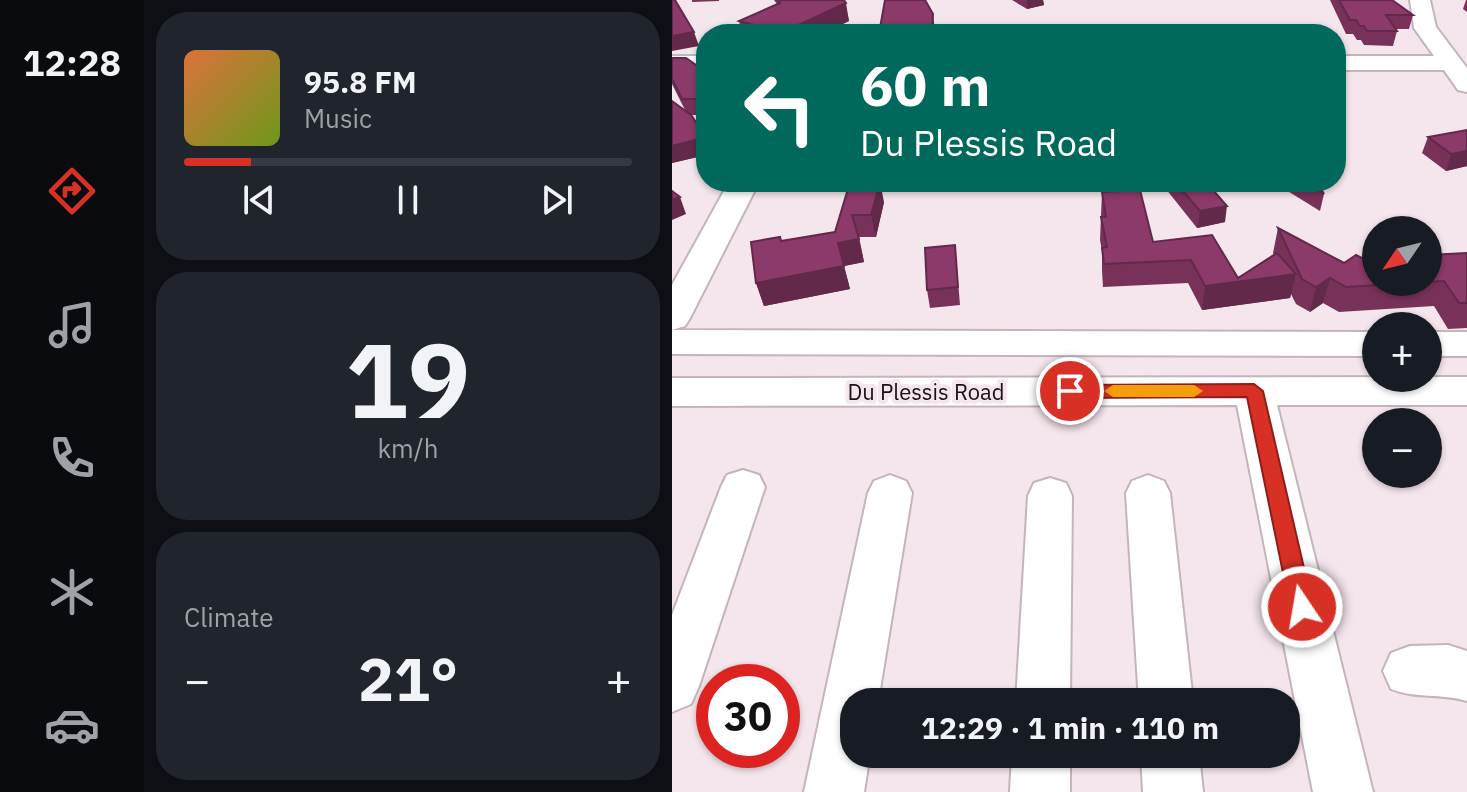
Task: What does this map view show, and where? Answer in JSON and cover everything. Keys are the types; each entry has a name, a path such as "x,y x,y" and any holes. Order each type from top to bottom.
{"street":[{"path":"1420,0 1425,28 1467,85"},
{"path":"672,63 696,63"},
{"path":"1346,63 1449,63"},
{"path":"672,318 739,192"},
{"path":"672,342 1362,344"},
{"path":"1442,344 1467,344"},
{"path":"1254,391 1343,792"},
{"name":"Du Plessis Road","path":"672,392 1467,391"},
{"path":"672,686 743,487"},
{"path":"834,792 890,493"},
{"path":"1148,493 1165,688"},
{"path":"1043,688 1050,496"},
{"path":"1410,671 1448,670 1467,676"},
{"path":"1040,792 1041,768"},
{"path":"1171,768 1173,792"}],"building":[{"path":"672,0 675,0 694,32 672,36"},
{"path":"779,0 844,0 846,3 801,24 750,24 739,21 780,3"},
{"path":"885,0 925,0 933,14 932,24 881,24"},
{"path":"1339,0 1392,0 1413,15 1386,15 1397,31 1367,31 1356,20 1350,20"},
{"path":"672,58 686,58 696,65 696,99 682,99 672,79"},
{"path":"672,101 696,122 696,140 672,146"},
{"path":"1467,130 1467,151 1451,154 1428,137"},
{"path":"847,192 877,192 871,215 852,215 859,239 838,243 844,266 756,283 751,242 780,237 781,241 835,232"},
{"path":"1102,192 1140,192 1153,242 1212,235 1238,278 1277,253 1296,274 1205,286 1191,260 1104,264 1102,248 1107,247 1101,217 1106,217"},
{"path":"1184,192 1215,192 1227,206 1200,211"},
{"path":"1278,228 1344,263 1356,255 1362,258 1362,286 1346,287 1330,278 1316,287 1302,279"},
{"path":"955,245 958,287 927,290 925,248"},
{"path":"1467,253 1467,303 1459,303 1442,281 1442,254"}],"slow traffic":[{"path":"1113,391 1194,391"}],"route":[{"path":"1070,391 1254,391 1302,607"}]}
